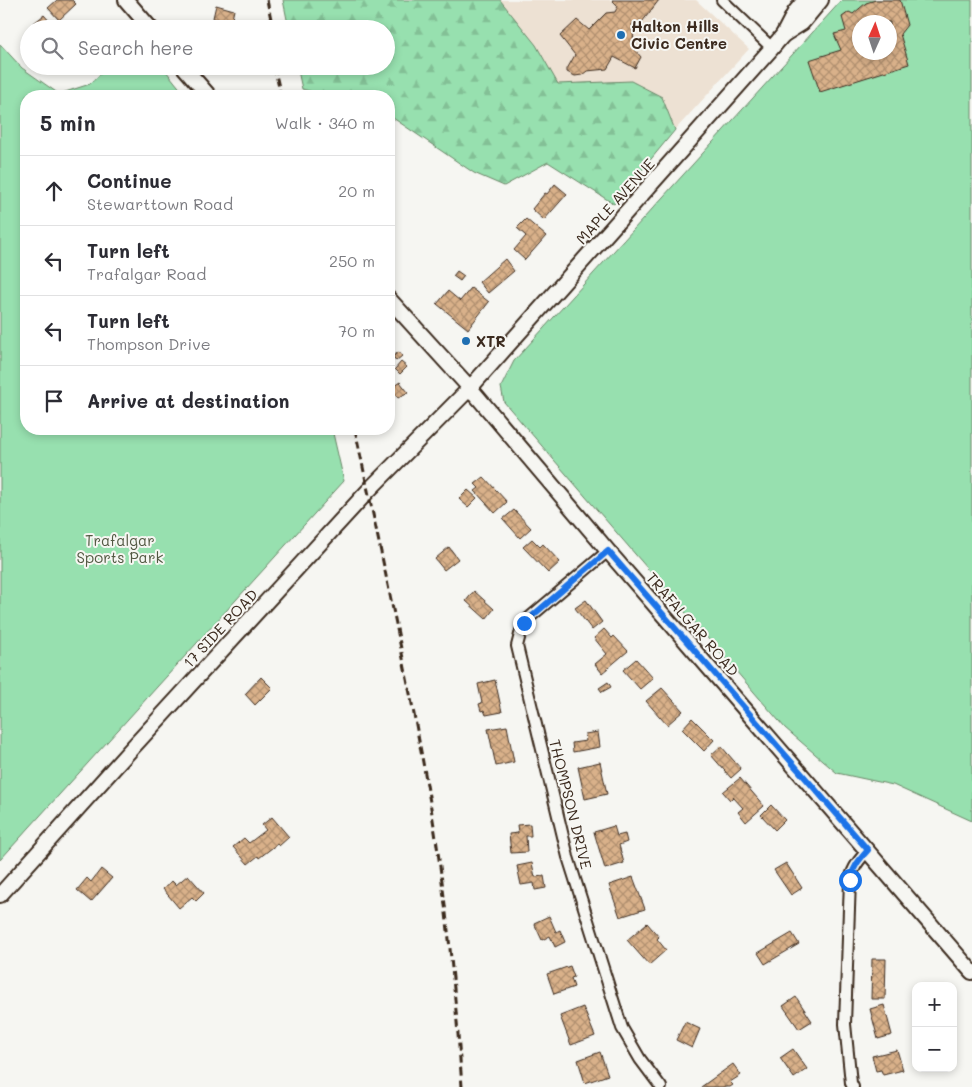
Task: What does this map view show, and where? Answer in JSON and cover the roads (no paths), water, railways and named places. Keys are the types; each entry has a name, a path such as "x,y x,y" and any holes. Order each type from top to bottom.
{"main road":[{"path":"126,0 143,20"},
{"name":"MAPLE AVENUE","path":"470,388 772,48 783,35 795,12 805,0"},
{"name":"MAPLE AVENUE","path":"783,35 802,23 821,0"},
{"path":"191,75 204,90"},
{"name":"TRAFALGAR ROAD","path":"395,306 470,388 608,551 972,972"},
{"name":"17 SIDE ROAD","path":"0,896 133,746 368,491 470,388"}],"street":[{"path":"722,0 772,48"},
{"name":"THOMPSON DRIVE","path":"608,551 524,623 517,646 568,857 622,1028 640,1059 661,1087"},
{"path":"849,1086 845,1024 850,880 852,870 868,850"}],"railway":[{"path":"267,0 271,20"},
{"path":"276,75 280,90"},
{"path":"356,435 407,680 435,832 451,960 462,1087"}],"place":[{"name":"Halton Hills Civic Centre","path":"621,35"},
{"name":"XTR","path":"466,341"}],"park label":[{"name":"Trafalgar Sports Park","path":"120,548"}]}
